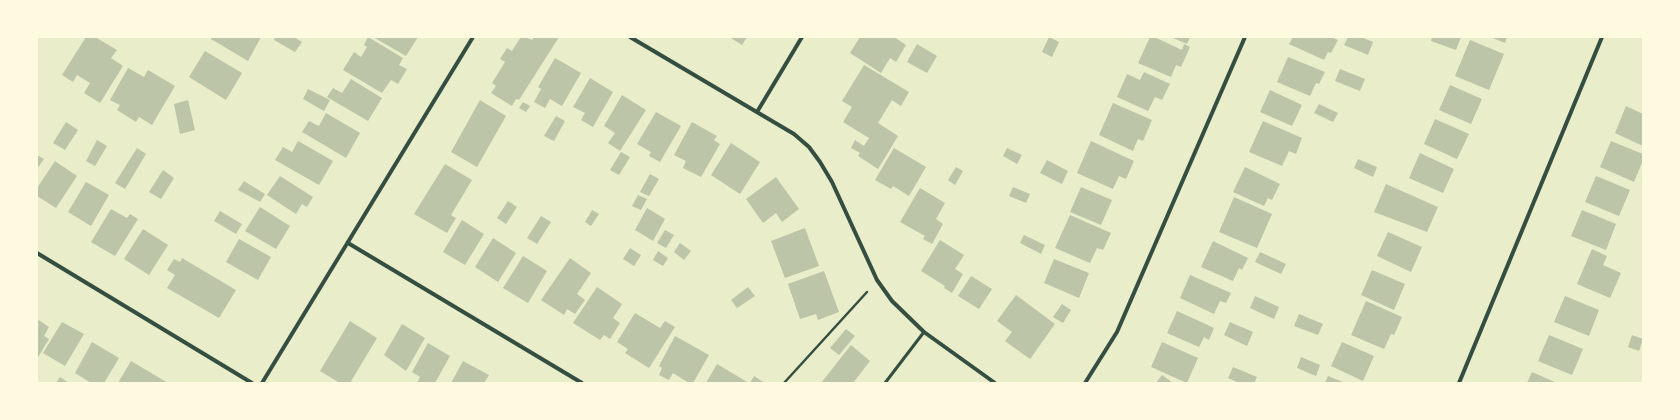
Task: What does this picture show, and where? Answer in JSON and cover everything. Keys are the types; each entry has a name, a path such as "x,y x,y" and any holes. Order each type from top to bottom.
{"street":[{"path":"262,383 473,37"},
{"path":"630,37 794,134 809,148 820,162 832,182 877,280 892,301 924,332 995,383"},
{"path":"757,112 802,37"},
{"path":"1085,383 1117,332 1245,37"},
{"path":"1459,383 1602,37"},
{"path":"348,243 582,383"},
{"path":"37,253 252,383"}],"lane":[{"path":"885,383 924,332"}],"path":[{"path":"784,383 877,280"}],"building":[{"path":"86,37 95,37 117,50 111,58 123,66 100,103 84,93 90,83 77,75 73,82 62,75"},
{"path":"212,37 261,37 248,61 211,39"},
{"path":"275,37 294,37 302,42 295,52 274,40"},
{"path":"368,37 403,58 399,65 407,69 398,84 391,80 382,93 343,70 354,52 361,57 367,47 364,45"},
{"path":"373,37 418,37 406,56"},
{"path":"521,37 526,37 532,40 534,37 559,37 519,100 516,99 512,106 491,93 496,86 492,83 505,62 500,59 507,48 512,51"},
{"path":"729,37 747,37 742,45"},
{"path":"860,37 894,37 906,45 896,62 890,58 881,73 850,53"},
{"path":"1049,37 1059,42 1052,57 1042,52"},
{"path":"1150,37 1154,37 1182,50 1184,44 1190,47 1181,67 1176,65 1171,77 1138,63"},
{"path":"1171,37 1190,37 1187,44"},
{"path":"1293,37 1331,37 1338,40 1331,53 1328,52 1324,60 1289,44"},
{"path":"1348,37 1361,37 1373,42 1368,55 1344,45"},
{"path":"1432,37 1461,37 1456,50 1431,41"},
{"path":"1490,37 1507,37 1505,43"},
{"path":"1470,40 1504,54 1489,90 1455,76"},
{"path":"917,44 937,56 927,73 907,62"},
{"path":"205,51 242,73 226,100 189,77"},
{"path":"1288,57 1325,72 1319,84 1316,83 1310,96 1277,82"},
{"path":"555,58 581,73 562,106 550,99 545,108 534,102 541,89 538,87"},
{"path":"864,65 909,92 901,106 892,100 878,123 898,136 878,169 858,156 860,153 851,148 855,140 864,146 869,138 843,122 852,107 842,101"},
{"path":"128,68 144,77 148,70 175,86 152,125 139,117 136,122 117,110 120,105 110,100"},
{"path":"1340,69 1365,79 1360,91 1335,81"},
{"path":"1144,72 1170,84 1162,100 1155,97 1148,111 1117,97 1127,74 1140,80"},
{"path":"590,78 613,92 593,127 581,120 585,113 573,107"},
{"path":"351,79 382,98 368,121 327,97 333,88 342,93"},
{"path":"1450,85 1482,99 1471,124 1439,110"},
{"path":"308,89 330,100 324,111 303,99"},
{"path":"1270,90 1302,105 1292,126 1260,112"},
{"path":"622,95 646,110 620,151 608,143 615,133 604,126"},
{"path":"188,100 195,130 180,134 174,104"},
{"path":"480,100 506,116 477,167 451,152"},
{"path":"523,102 530,106 526,112 519,108"},
{"path":"1113,103 1152,120 1143,141 1138,139 1133,151 1099,135"},
{"path":"1319,104 1338,113 1333,122 1314,113"},
{"path":"1626,106 1643,114 1643,146 1615,133"},
{"path":"656,112 681,126 660,162 649,156 651,152 637,144"},
{"path":"326,113 360,133 346,158 302,132 309,121 319,126"},
{"path":"556,116 565,121 554,141 544,136"},
{"path":"1435,119 1469,134 1457,159 1424,144"},
{"path":"1263,121 1302,138 1296,154 1289,151 1282,166 1249,152"},
{"path":"66,122 78,130 65,150 53,143"},
{"path":"692,122 717,136 714,140 720,144 701,177 683,168 686,161 674,155"},
{"path":"97,140 107,146 95,166 86,161"},
{"path":"298,141 333,161 319,185 275,160 283,147 292,152"},
{"path":"1091,141 1134,161 1126,179 1119,176 1113,189 1077,173"},
{"path":"1611,141 1643,154 1643,160 1634,182 1600,167"},
{"path":"731,143 760,162 740,194 711,175"},
{"path":"137,148 146,154 125,189 115,183"},
{"path":"894,148 926,167 909,196 893,186 891,189 875,180"},
{"path":"1007,148 1022,155 1017,164 1003,156"},
{"path":"621,152 630,157 619,175 610,170"},
{"path":"1420,153 1454,169 1443,193 1409,178"},
{"path":"37,155 44,159 37,169"},
{"path":"1358,159 1377,167 1373,177 1354,168"},
{"path":"1047,160 1068,171 1062,184 1040,173"},
{"path":"55,161 77,176 56,208 37,196 37,188"},
{"path":"445,164 472,180 451,215 456,218 447,233 414,214"},
{"path":"956,167 963,171 955,185 948,180"},
{"path":"1245,167 1280,184 1272,200 1268,198 1264,206 1233,192"},
{"path":"163,170 174,178 161,199 149,192"},
{"path":"650,174 659,179 649,196 640,192"},
{"path":"280,176 313,197 307,207 302,204 296,214 267,195"},
{"path":"1596,176 1630,190 1619,216 1585,202"},
{"path":"776,177 799,209 782,222 776,213 763,223 746,199"},
{"path":"244,181 265,194 260,202 238,190"},
{"path":"86,182 109,195 91,226 68,212"},
{"path":"1386,184 1438,207 1427,232 1374,212"},
{"path":"1013,187 1030,194 1026,203 1009,196"},
{"path":"1081,187 1112,200 1101,225 1070,212"},
{"path":"920,188 945,203 936,219 943,224 932,244 923,239 925,236 900,222"},
{"path":"638,195 647,199 641,210 632,206"},
{"path":"1234,197 1272,214 1257,248 1219,232"},
{"path":"508,201 517,207 506,224 497,218"},
{"path":"260,207 290,226 276,249 245,231"},
{"path":"647,208 665,219 653,241 635,230"},
{"path":"111,209 127,218 130,214 138,219 115,256 91,242"},
{"path":"592,210 599,214 591,226 585,222"},
{"path":"1582,210 1616,224 1606,250 1571,236"},
{"path":"220,211 242,224 236,234 214,221"},
{"path":"1070,215 1111,233 1103,250 1097,248 1090,263 1055,248"},
{"path":"541,216 551,222 537,244 527,238"},
{"path":"462,220 484,234 465,265 443,252"},
{"path":"805,228 819,266 785,278 771,241"},
{"path":"143,229 168,245 149,275 124,259"},
{"path":"665,230 674,235 666,248 657,243"},
{"path":"1388,232 1422,247 1411,272 1377,256"},
{"path":"1024,235 1045,245 1041,254 1020,243"},
{"path":"493,238 516,253 498,282 475,267"},
{"path":"239,239 271,257 258,280 226,262"},
{"path":"940,240 964,255 955,269 963,274 952,293 944,288 945,286 921,271"},
{"path":"1213,241 1248,258 1242,270 1239,268 1233,281 1201,267"},
{"path":"680,243 691,251 684,260 674,252"},
{"path":"630,248 641,255 634,266 623,259"},
{"path":"1592,249 1607,256 1603,265 1621,273 1610,298 1577,284"},
{"path":"658,251 668,258 663,266 653,260"},
{"path":"1260,252 1286,264 1281,274 1255,262"},
{"path":"523,256 547,271 528,303 503,288"},
{"path":"182,258 236,290 219,318 167,288 175,275 167,270 174,259 180,262"},
{"path":"570,258 591,273 577,294 585,300 575,314 567,309 564,315 541,300"},
{"path":"1054,259 1089,273 1079,298 1044,283"},
{"path":"1372,270 1405,284 1394,310 1361,295"},
{"path":"824,271 839,312 818,320 816,314 800,319 788,284"},
{"path":"1190,275 1231,293 1226,303 1220,301 1214,314 1180,298"},
{"path":"971,276 992,289 979,309 958,296"},
{"path":"597,287 622,304 613,318 620,323 610,339 604,335 600,340 573,323"},
{"path":"748,287 755,296 737,308 731,300"},
{"path":"1016,295 1055,324 1030,359 1005,341 1012,332 997,321"},
{"path":"1255,296 1279,307 1274,319 1250,308"},
{"path":"1565,296 1599,310 1589,336 1554,322"},
{"path":"1366,301 1402,317 1394,335 1391,334 1384,349 1351,335"},
{"path":"1062,304 1071,310 1063,323 1053,317"},
{"path":"1177,311 1214,328 1209,340 1204,337 1199,347 1167,333"},
{"path":"635,313 660,328 665,321 675,327 649,368 625,353 628,349 617,342"},
{"path":"1299,314 1323,324 1318,335 1294,326"},
{"path":"37,319 49,327 44,336 49,339 37,359"},
{"path":"350,321 377,338 350,383 340,383 320,371"},
{"path":"62,322 84,334 65,366 43,353"},
{"path":"1230,322 1253,332 1247,346 1224,335"},
{"path":"402,324 425,338 406,371 384,355"},
{"path":"846,329 855,336 839,355 830,348"},
{"path":"1549,335 1583,349 1572,375 1538,361"},
{"path":"1632,335 1643,339 1639,351 1628,347"},
{"path":"675,336 709,355 693,383 689,383 673,373 669,380 659,375 662,368 659,366"},
{"path":"92,342 119,358 104,383 91,383 75,373"},
{"path":"1162,342 1198,358 1187,383 1151,367"},
{"path":"1342,342 1374,356 1363,381 1331,366"},
{"path":"428,343 450,356 435,383 417,383 420,377 412,372"},
{"path":"851,345 870,361 853,383 821,383"},
{"path":"1301,357 1320,365 1316,376 1297,368"},
{"path":"131,361 168,383 118,383"},
{"path":"463,361 489,375 484,383 451,383"},
{"path":"717,364 749,383 706,383"},
{"path":"1233,367 1257,377 1254,383 1239,383 1228,378"},
{"path":"1532,372 1557,383 1527,383"},
{"path":"1162,375 1173,383 1156,383"},
{"path":"754,376 765,383 750,383"},
{"path":"1328,376 1345,383 1325,383"},
{"path":"60,377 69,383 56,383"}]}
